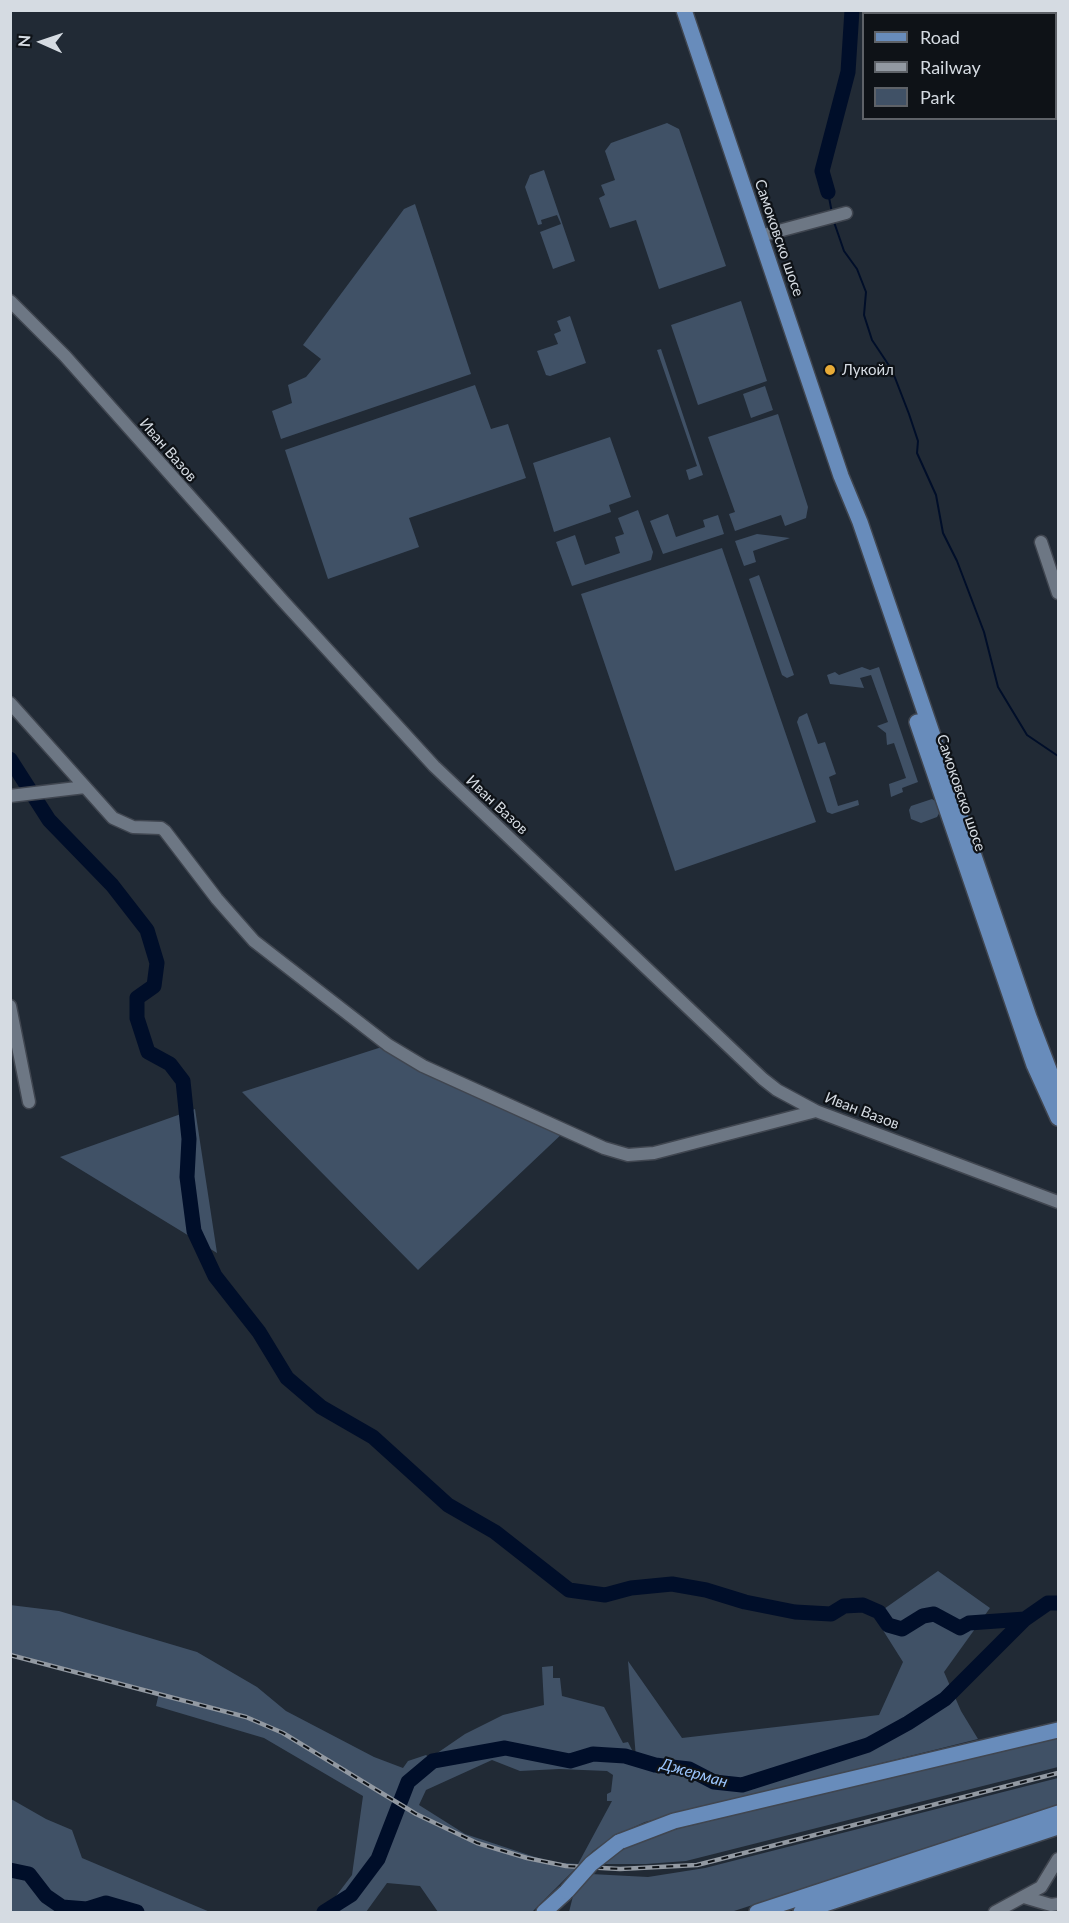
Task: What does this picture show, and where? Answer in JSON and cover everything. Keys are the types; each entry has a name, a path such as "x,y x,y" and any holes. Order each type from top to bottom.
{"main road":[{"name":"Самоковско шосе","path":"684,10 841,476 860,522 1029,1017 1059,1093"},
{"name":"Самоковско шосе","path":"841,476 854,535 1034,1065 1059,1118"},
{"path":"544,1912 591,1864 619,1842 674,1821 1059,1730"},
{"path":"758,1912 1059,1813"},
{"path":"801,1912 1059,1827"},
{"path":"553,1912 566,1892"},
{"path":"563,1912 566,1892"}],"street":[{"path":"760,236 842,214"},
{"name":"Иван Вазов","path":"10,301 65,356 283,601 434,766 756,1072 777,1090 816,1111 1059,1202"},
{"path":"1041,542 1059,593"},
{"path":"10,703 121,824 165,831 224,908 254,941 388,1045 423,1066 604,1148 628,1155 654,1153 816,1111"},
{"path":"10,796 85,787"},
{"path":"10,1006 30,1102"},
{"path":"995,1912 1041,1887 1059,1859"},
{"path":"1024,1897 1055,1907"}],"green space":[{"path":"667,123 679,129 726,266 659,289 636,220 610,228 599,198 605,195 601,185 615,180 605,151 611,143"},
{"path":"544,170 575,261 553,269 540,232 561,224 557,215 541,220 542,224 538,225 525,187 530,175"},
{"path":"415,204 471,374 281,439 272,411 292,403 288,385 306,377 321,359 303,345 404,209"},
{"path":"741,301 767,381 698,405 671,325"},
{"path":"570,316 586,363 550,376 546,375 537,351 558,344 554,334 561,331 557,321"},
{"path":"661,349 703,475 689,480 686,470 697,466 657,350"},
{"path":"475,385 491,429 508,424 526,478 409,518 419,547 328,579 285,450"},
{"path":"765,386 773,410 751,418 743,394"},
{"path":"778,414 808,507 806,518 785,526 781,515 735,531 729,514 735,512 708,437"},
{"path":"610,437 631,497 609,505 611,512 554,532 533,463"},
{"path":"638,510 653,552 651,560 572,586 556,542 575,535 585,565 620,553 615,537 624,534 618,518"},
{"path":"668,514 676,537 705,527 703,520 718,515 724,534 663,554 650,521"},
{"path":"757,534 790,538 753,551 756,562 744,566 735,541"},
{"path":"722,548 816,822 675,871 581,594"},
{"path":"759,575 794,675 787,678 782,675 749,579"},
{"path":"862,667 870,670 879,667 918,782 902,788 903,792 891,797 889,784 906,778 894,743 887,745 886,733 877,726 888,722 871,675 860,678 864,688 830,684 827,675 835,672 839,675"},
{"path":"807,713 818,744 825,742 836,774 829,777 838,806 858,800 859,805 832,814 827,812 797,722 799,717"},
{"path":"932,799 937,802 941,810 937,817 921,823 911,819 909,810 911,806"},
{"path":"388,1045 565,1131 418,1270 242,1092"},
{"path":"195,1109 217,1253 60,1157"},
{"path":"938,1571 990,1608 944,1672 961,1711 978,1739 645,1822 614,1836 593,1851 532,1912 438,1912 420,1886 387,1883 366,1912 316,1912 333,1900 352,1875 363,1796 264,1738 156,1706 159,1693 11,1655 10,1605 59,1611 197,1652 257,1687 286,1711 374,1757 403,1768 408,1761 426,1755 430,1758 465,1734 503,1715 544,1705 542,1667 553,1666 553,1678 560,1678 562,1696 604,1707 623,1743 628,1742 636,1758 628,1661 682,1738 879,1715 903,1662 874,1616","holes":["492,1760 520,1771 559,1769 607,1771 613,1775 611,1792 607,1794 607,1801 612,1801 578,1864 550,1862 465,1834 419,1805 426,1790"]},
{"path":"1058,1737 1058,1767 686,1861 603,1864 624,1849 652,1835"},
{"path":"1058,1778 1058,1806 731,1912 569,1912 573,1896 591,1874 648,1877 705,1868"},
{"path":"11,1799 46,1819 72,1830 82,1858 210,1912 11,1912"}],"waterway":[{"path":"828,192 822,171 848,72 852,10"},
{"path":"828,192 832,213"},
{"path":"834,222 844,251 857,269 866,292 864,315 872,340 892,370 909,414 918,441 917,453 936,495 943,533 957,561 984,632 998,687 1027,735 1058,756"},
{"path":"10,759 49,820 112,885 147,930 157,963 154,986 137,998 137,1018 148,1052 170,1064 183,1081 189,1139 187,1177 194,1231 215,1276 259,1332 287,1378 321,1407 373,1437 448,1505 495,1532 569,1590 605,1595 631,1588 672,1584 795,1612 831,1614 844,1606 863,1605 879,1612 888,1625 902,1629 923,1616 934,1614 960,1628 969,1623 1025,1619"},
{"name":"Джерман","path":"324,1912 351,1895 378,1859 408,1782 433,1761 505,1748 570,1761 593,1754 625,1756 655,1765 689,1769 714,1782 742,1785 868,1745 908,1723 945,1699 1025,1619 1048,1603 1058,1603"},
{"name":"Джерман","path":"10,1870 29,1874 46,1896 62,1907 87,1909 106,1903 137,1912"}],"railway":[{"path":"10,1655 246,1717 283,1733 416,1814 477,1843 527,1858 566,1866 620,1869 697,1865 1058,1773"}],"place":[{"name":"Лукойл","path":"830,370"}]}
